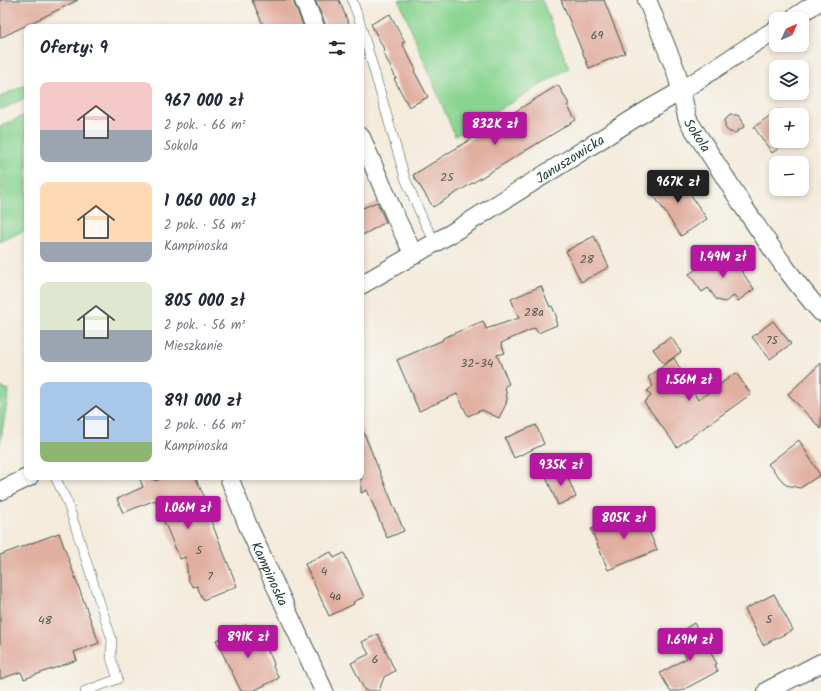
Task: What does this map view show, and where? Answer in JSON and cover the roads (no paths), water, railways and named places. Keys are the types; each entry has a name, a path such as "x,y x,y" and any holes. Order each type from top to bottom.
{"street":[{"path":"304,0 314,24"},
{"name":"Sokola","path":"647,0 676,71 687,117 782,264 821,312"},
{"path":"803,12 821,0"},
{"name":"Januszowicka","path":"364,283 436,243 646,111 681,91 769,34"},
{"path":"364,144 396,218 414,255"},
{"path":"0,491 24,479"},
{"name":"Kampinoska","path":"230,480 248,526 324,691"},
{"path":"767,691 821,663"}],"lane":[{"path":"352,0 361,24"},
{"path":"364,36 405,178 425,224 436,243"},
{"path":"56,480 67,501 112,640 111,658 118,679 85,691"}]}
